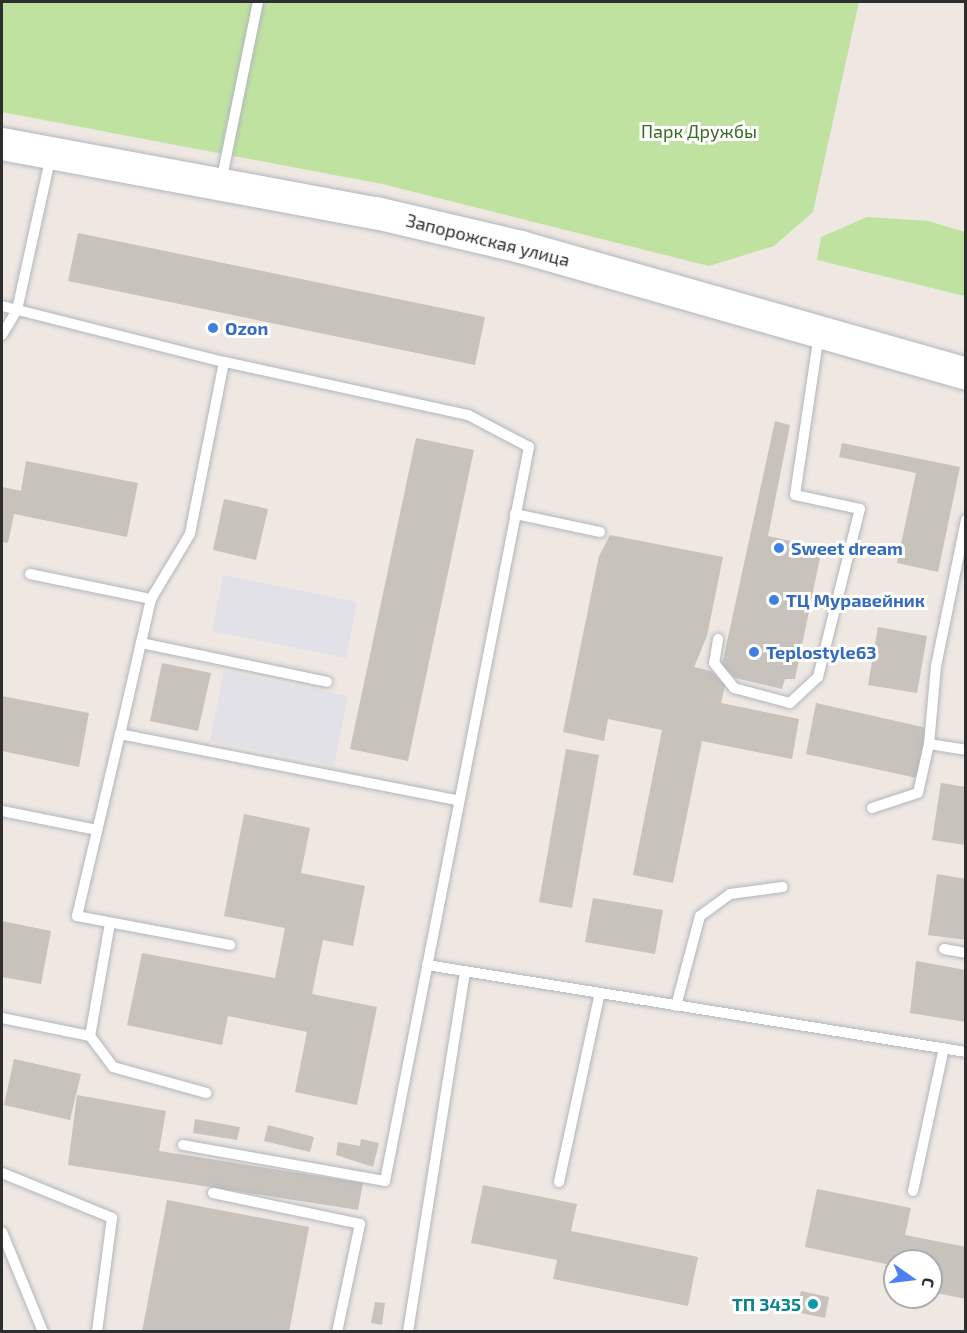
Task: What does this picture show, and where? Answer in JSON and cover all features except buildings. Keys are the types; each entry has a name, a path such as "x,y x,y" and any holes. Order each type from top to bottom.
{"street":[{"name":"Запорожская улица","path":"2,144 220,183 521,248 819,330 966,374"}],"lane":[{"path":"220,183 258,2"},
{"path":"2,335 17,310 52,153"},
{"path":"2,306 224,363 468,415 529,447 456,800 385,1181 183,1145"},
{"path":"718,639 714,663 734,688 790,703 818,677 860,509 795,495 819,330"},
{"path":"224,363 190,534 151,599 76,916 230,945"},
{"path":"515,514 600,532"},
{"path":"872,808 918,793 929,744 936,666 966,520"},
{"path":"30,574 151,599"},
{"path":"141,643 327,682"},
{"path":"120,734 456,800"},
{"path":"929,744 966,750"},
{"path":"2,811 97,830"},
{"path":"676,1006 700,916 730,894 783,887"},
{"path":"90,1036 110,922"},
{"path":"944,950 966,953"},
{"path":"427,965 966,1052"},
{"path":"408,1332 465,972"},
{"path":"559,1182 600,993"},
{"path":"2,1018 90,1036 113,1067 206,1093"},
{"path":"913,1191 944,1048"},
{"path":"2,1173 112,1218 98,1332"},
{"path":"213,1193 360,1224 337,1332"},
{"path":"2,1232 43,1332"}],"shaded area":[{"path":"223,575 357,602 346,658 212,631"},
{"path":"224,671 348,696 334,766 210,741"}],"green space":[{"name":"Парк Дружбы","path":"2,2 859,2 813,212 774,246 709,266 382,184 2,112"},
{"path":"867,217 928,221 965,232 965,296 817,260 821,237"}],"place":[{"name":"Ozon","path":"213,328"},
{"name":"Sweet dream","path":"779,548"},
{"name":"ТЦ Муравейник","path":"774,600"},
{"name":"Teplostyle63","path":"754,652"},
{"name":"ТП 3435","path":"813,1304"}]}
